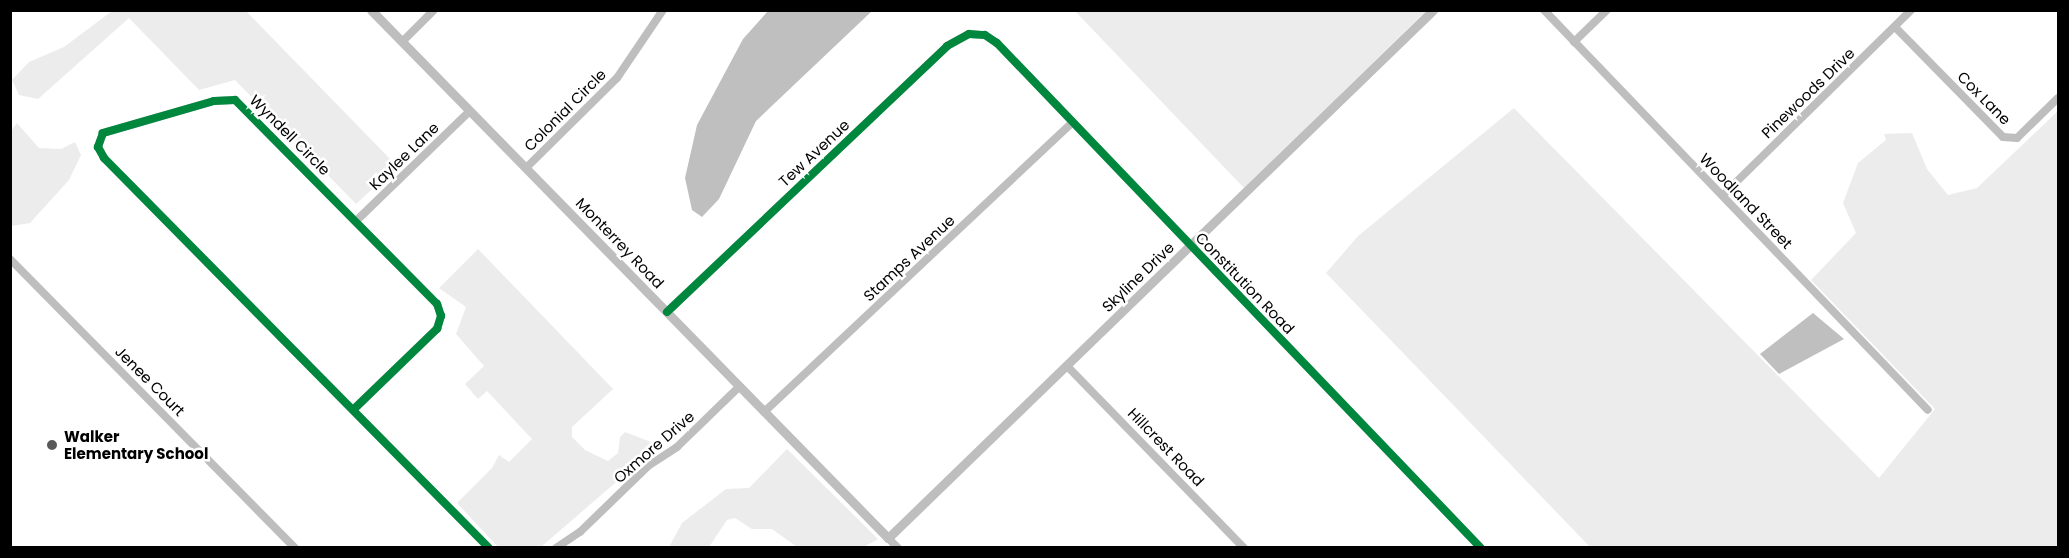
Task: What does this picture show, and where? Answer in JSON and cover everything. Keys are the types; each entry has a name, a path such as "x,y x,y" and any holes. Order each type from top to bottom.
{"street":[{"name":"Monterrey Road","path":"371,10 898,548"},
{"path":"402,42 434,10"},
{"name":"Colonial Circle","path":"526,168 617,78 663,10"},
{"name":"Skyline Drive","path":"888,538 1433,10"},
{"name":"Woodland Street","path":"1544,10 1928,410"},
{"path":"1574,42 1606,10"},
{"name":"Pinewoods Drive","path":"1723,195 1911,10"},
{"name":"Cox Lane","path":"1895,27 2003,137 2017,138 2058,98"},
{"name":"Tew Avenue","path":"667,312 954,40 974,33 989,37"},
{"name":"Constitution Road","path":"989,37 1481,548"},
{"name":"Wyndell Circle","path":"353,410 437,329 441,316 437,304 235,100 214,100 119,126 103,133 99,140 104,158 489,548"},
{"name":"Kaylee Lane","path":"357,221 470,111"},
{"name":"Stamps Avenue","path":"764,412 1072,123"},
{"name":"Jenee Court","path":"10,259 295,548"},
{"name":"Hillcrest Road","path":"1068,366 1244,548"},
{"name":"Oxmore Drive","path":"556,548 580,532 648,466 677,447 740,387"}],"shaded area":[{"path":"112,11 246,11 397,166 356,204 235,80 199,90 129,18 38,99 19,95 12,80 29,62 64,47"},
{"path":"872,11 756,121 719,199 702,217 692,210 685,178 697,125 743,39 767,12"},
{"path":"1075,11 1426,11 1244,188"},
{"path":"1514,108 1879,478 1935,409 1811,280 1856,233 1843,203 1858,163 1886,140 1884,134 1912,133 1927,169 1948,195 1977,188 2058,111 2058,547 1590,547 1326,273 1358,236"},
{"path":"17,123 39,148 61,149 75,142 81,155 69,180 30,223 11,226 11,131"},
{"path":"478,249 613,389 572,427 572,437 585,450 608,461 618,453 620,437 625,432 659,445 541,547 498,547 457,503 492,468 499,455 509,462 532,439 487,391 478,399 465,384 484,366 456,334 466,307 439,288"},
{"path":"1813,313 1844,339 1779,374 1760,354"},
{"path":"787,449 878,539 864,547 797,547 772,529 752,529 735,518 727,520 709,547 669,547 682,523 726,489 749,488"}],"cycle path":[{"path":"667,312 947,46 969,34 985,35 997,43 1481,548"},
{"path":"353,410 437,329 441,316 437,304 235,100 214,101 103,133 98,147 104,158 489,548"}],"place":[{"name":"Walker Elementary School","path":"52,445"}]}
